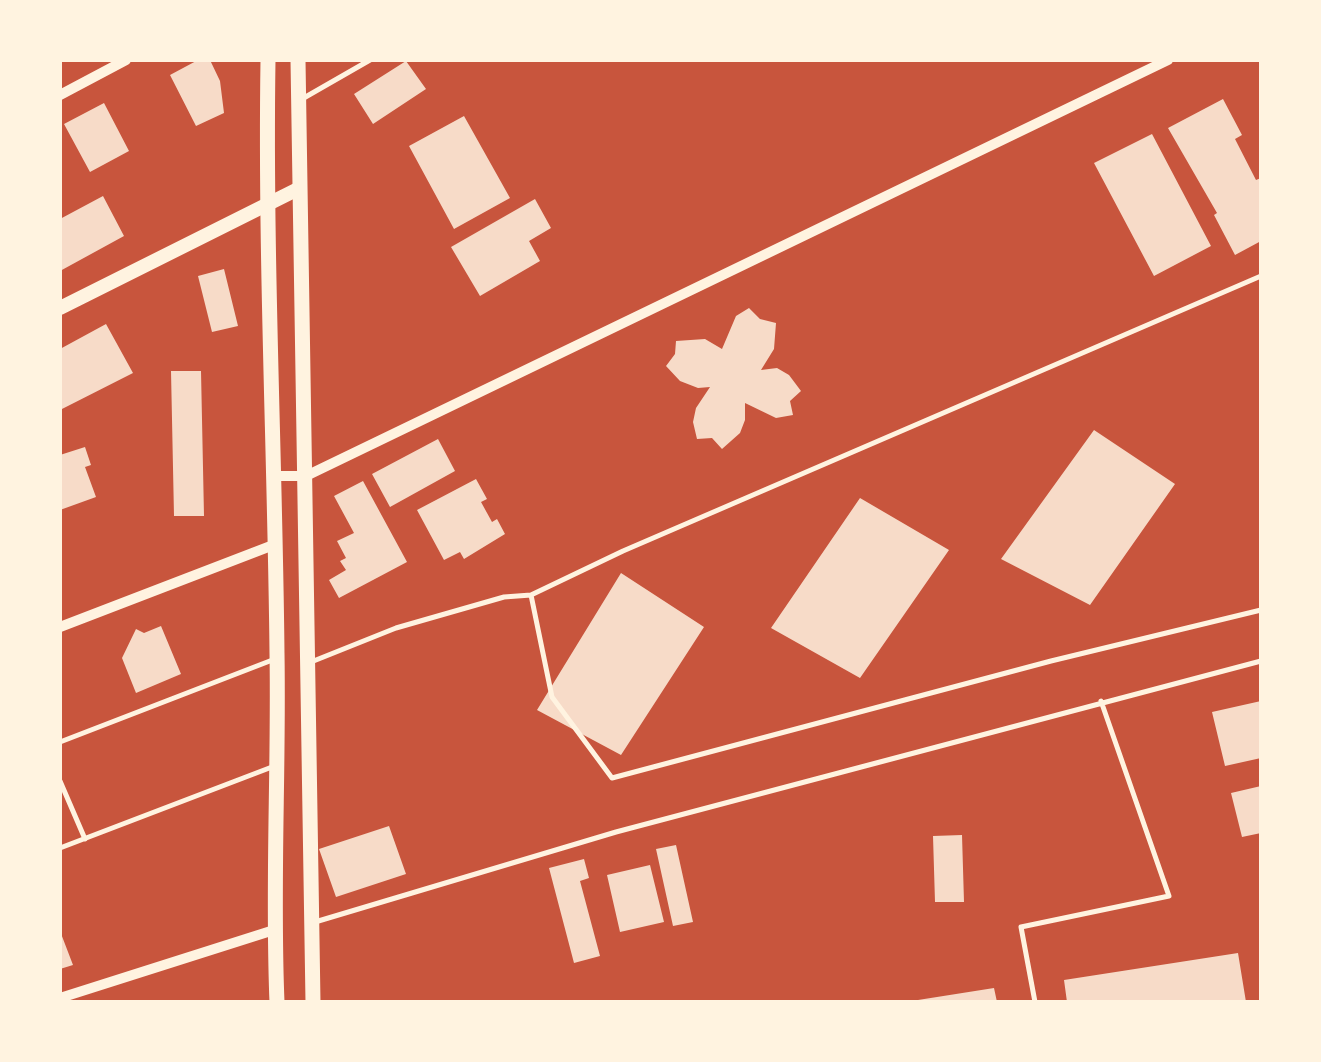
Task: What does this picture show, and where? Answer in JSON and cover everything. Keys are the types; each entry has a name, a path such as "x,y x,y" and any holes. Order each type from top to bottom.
{"main road":[{"path":"268,60 266,204 278,658 274,930 278,1002"},
{"path":"298,60 313,1002"},
{"path":"276,544 307,544"}],"street":[{"path":"60,94 126,60"},
{"path":"275,476 306,476 1168,60"},
{"path":"60,308 300,188"},
{"path":"60,627 276,544"},
{"path":"60,998 274,930"}],"lane":[{"path":"300,100 370,60"},
{"path":"308,663 396,628 504,597 532,595 623,551 1261,276"},
{"path":"532,595 552,697 612,778 1051,661 1261,610"},
{"path":"60,742 278,658"},
{"path":"312,923 616,832 1101,700 1261,661"},
{"path":"1035,1002 1021,927 1169,896 1101,700"},
{"path":"60,848 279,764"},
{"path":"60,780 85,838"}],"building":[{"path":"198,60 210,60 220,81 224,113 196,126 170,75"},
{"path":"406,61 426,89 373,124 354,94"},
{"path":"1223,99 1242,135 1235,139 1256,180 1261,178 1261,241 1235,255 1214,215 1217,213 1168,128"},
{"path":"104,103 129,151 90,172 64,124"},
{"path":"464,116 510,198 454,229 409,146"},
{"path":"1152,134 1211,246 1154,276 1094,163"},
{"path":"103,196 124,236 60,271 60,219"},
{"path":"535,199 551,228 529,241 540,261 480,296 451,247"},
{"path":"224,269 238,326 212,332 198,276"},
{"path":"749,308 760,319 776,323 774,349 761,370 777,368 789,375 801,391 790,401 793,415 776,418 745,403 740,433 722,449 712,438 697,439 693,422 696,408 710,387 698,388 680,381 666,366 675,354 676,341 705,339 722,349 736,316"},
{"path":"106,324 133,373 60,410 60,349"},
{"path":"171,371 201,371 204,516 174,516"},
{"path":"1094,430 1175,484 1090,605 1001,559"},
{"path":"438,439 455,471 390,507 372,474"},
{"path":"85,447 91,465 85,467 96,497 60,510 60,455"},
{"path":"476,479 487,499 481,502 492,522 497,519 505,534 464,559 460,552 444,560 417,510"},
{"path":"363,481 407,562 339,598 329,580 346,570 340,561 346,558 337,541 354,533 334,496"},
{"path":"860,498 949,550 860,678 771,628"},
{"path":"621,573 704,627 621,755 537,710"},
{"path":"161,626 181,674 136,693 122,658 136,629 144,633"},
{"path":"1261,701 1261,758 1225,766 1212,712"},
{"path":"1261,786 1261,833 1242,837 1231,793"},
{"path":"389,826 406,874 336,897 319,849"},
{"path":"962,835 964,902 935,902 933,836"},
{"path":"676,845 693,922 673,926 656,849"},
{"path":"584,859 589,878 580,881 600,956 574,963 549,868"},
{"path":"650,865 664,922 620,932 607,875"},
{"path":"60,931 73,965 60,969"},
{"path":"1238,953 1246,1002 1067,1002 1064,980"},
{"path":"994,988 997,1002 918,1002 918,1000"}]}
